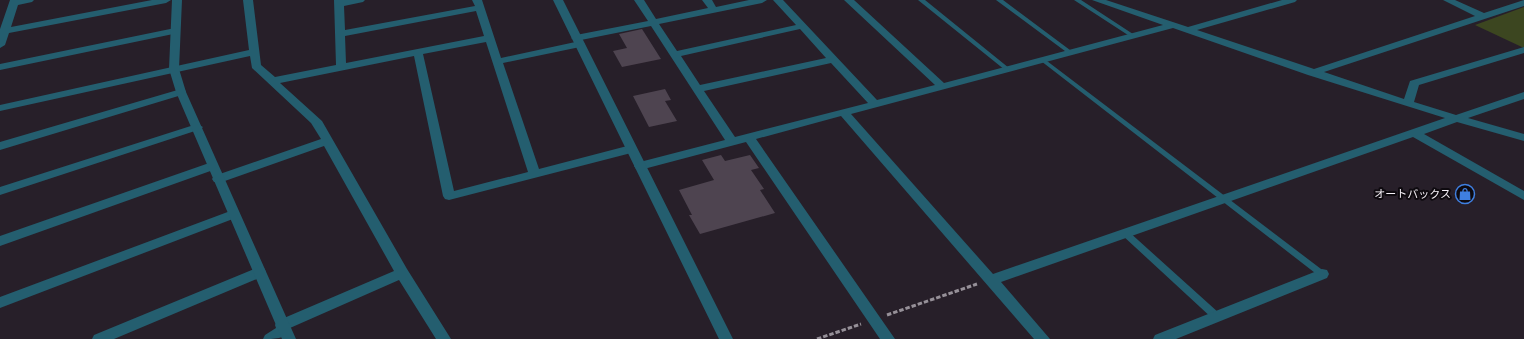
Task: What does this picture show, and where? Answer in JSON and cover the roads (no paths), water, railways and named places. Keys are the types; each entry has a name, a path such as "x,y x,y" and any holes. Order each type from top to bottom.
{"street":[{"path":"0,45 3,32 15,1 29,0"},
{"path":"3,32 166,0"},
{"path":"177,0 174,69 181,92 285,332"},
{"path":"248,0 253,52 256,66 316,121 402,273 444,339"},
{"path":"341,68 339,2 360,0"},
{"path":"558,0 726,339"},
{"path":"638,0 732,142"},
{"path":"707,0 714,10"},
{"path":"499,61 653,22 762,0"},
{"path":"778,0 875,104"},
{"path":"849,0 942,86"},
{"path":"1097,0 1175,25 1312,73 1456,119 1524,138"},
{"path":"1188,30 1292,0"},
{"path":"1448,0 1484,17"},
{"path":"1312,73 1524,3"},
{"path":"341,34 478,4 499,61 535,174"},
{"path":"640,166 1175,25"},
{"path":"675,54 802,26"},
{"path":"0,67 175,30"},
{"path":"272,82 490,38"},
{"path":"1408,104 1414,83 1524,50"},
{"path":"0,108 253,52"},
{"path":"418,53 449,196 632,149"},
{"path":"698,89 833,59"},
{"path":"0,146 181,92"},
{"path":"990,280 1524,95"},
{"path":"843,112 1043,339"},
{"path":"0,191 197,127"},
{"path":"1414,133 1524,196"},
{"path":"749,137 888,339"},
{"path":"218,179 327,141"},
{"path":"0,241 212,166"},
{"path":"0,303 233,214"},
{"path":"99,339 259,272"},
{"path":"270,339 402,273"},
{"path":"1160,339 1322,274"}],"lane":[{"path":"921,0 1007,69"},
{"path":"999,0 1071,53"},
{"path":"1077,0 1132,36"},
{"path":"1042,60 1322,274"},
{"path":"1125,233 1216,316"}],"place":[{"name":"オートバックス","path":"1465,194"}]}
